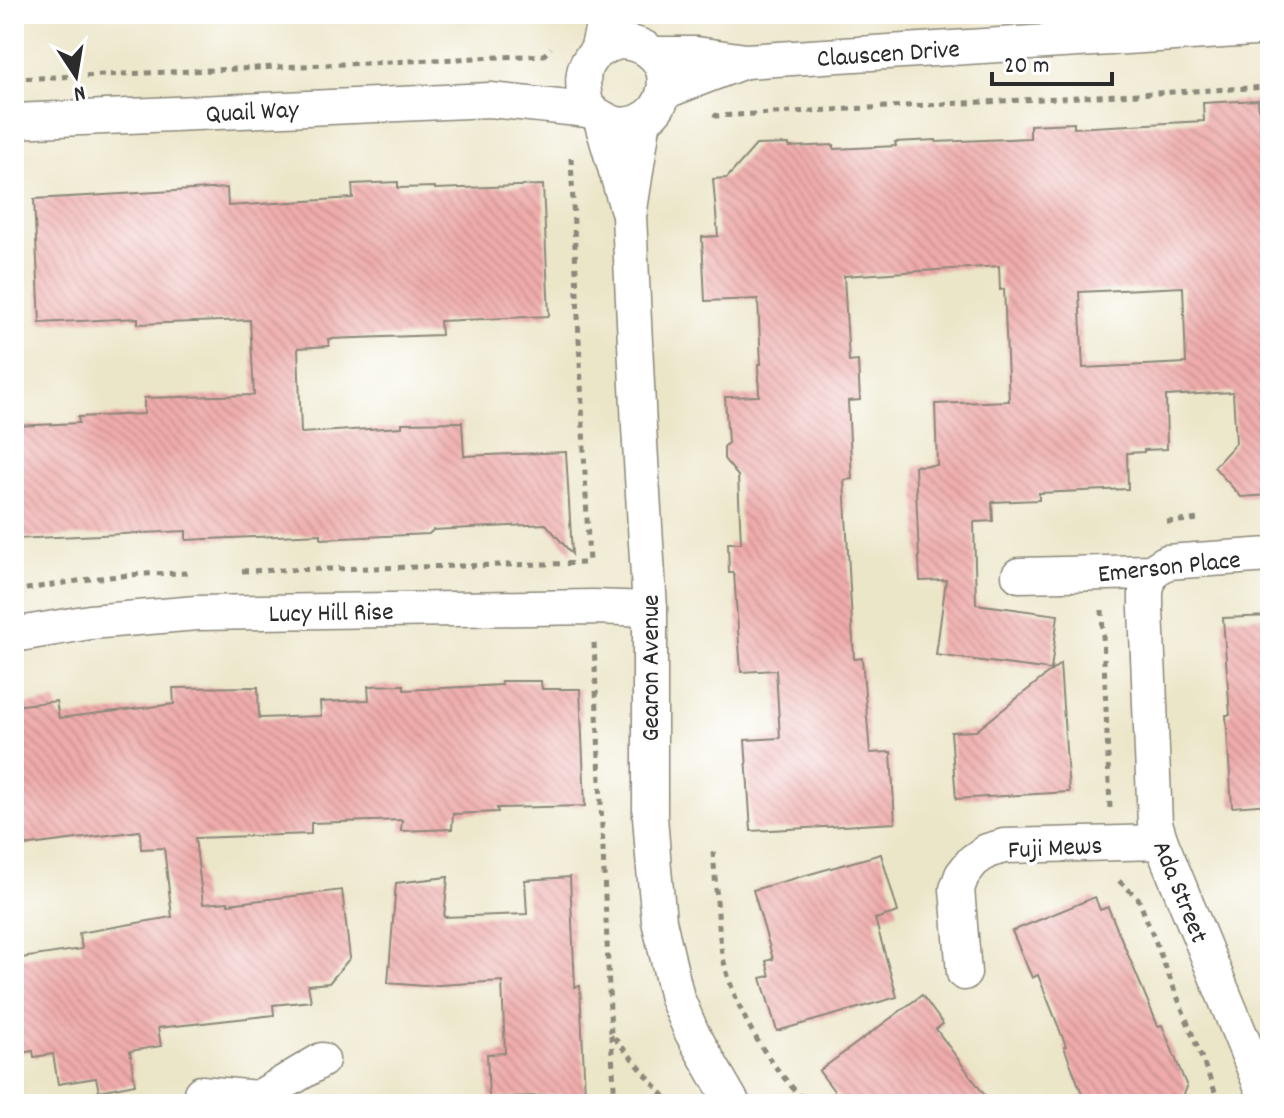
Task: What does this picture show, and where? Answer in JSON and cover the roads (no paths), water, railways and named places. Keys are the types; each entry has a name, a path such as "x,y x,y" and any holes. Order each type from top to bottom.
{"street":[{"path":"606,14 582,82 594,113 621,125 644,119 653,112 664,92 662,67 651,52 638,14"},
{"name":"Clauscen Drive","path":"651,52 746,61 1270,28"},
{"path":"591,60 619,42 640,45 651,52"},
{"name":"Quail Way","path":"490,100 549,86 591,60"},
{"name":"Clauscen Drive","path":"664,92 746,61"},
{"name":"Quail Way","path":"14,121 490,100 594,113"},
{"name":"Gearon Avenue","path":"594,113 629,216"},
{"name":"Gearon Avenue","path":"644,119 629,216 650,609 650,816 659,921 677,998 698,1045 733,1104"},
{"name":"Emerson Place","path":"1019,575 1151,572 1167,562 1270,555"},
{"name":"Ada Street","path":"1151,572 1146,590 1146,609 1155,823 1258,1077 1265,1104"},
{"name":"Lucy Hill Rise","path":"14,635 90,622 197,613 593,607 650,609"},
{"name":"Fuji Mews","path":"964,973 957,889 962,875 973,861 987,851 1004,846 1161,842"},
{"path":"201,1093 258,1101 322,1060"}]}
